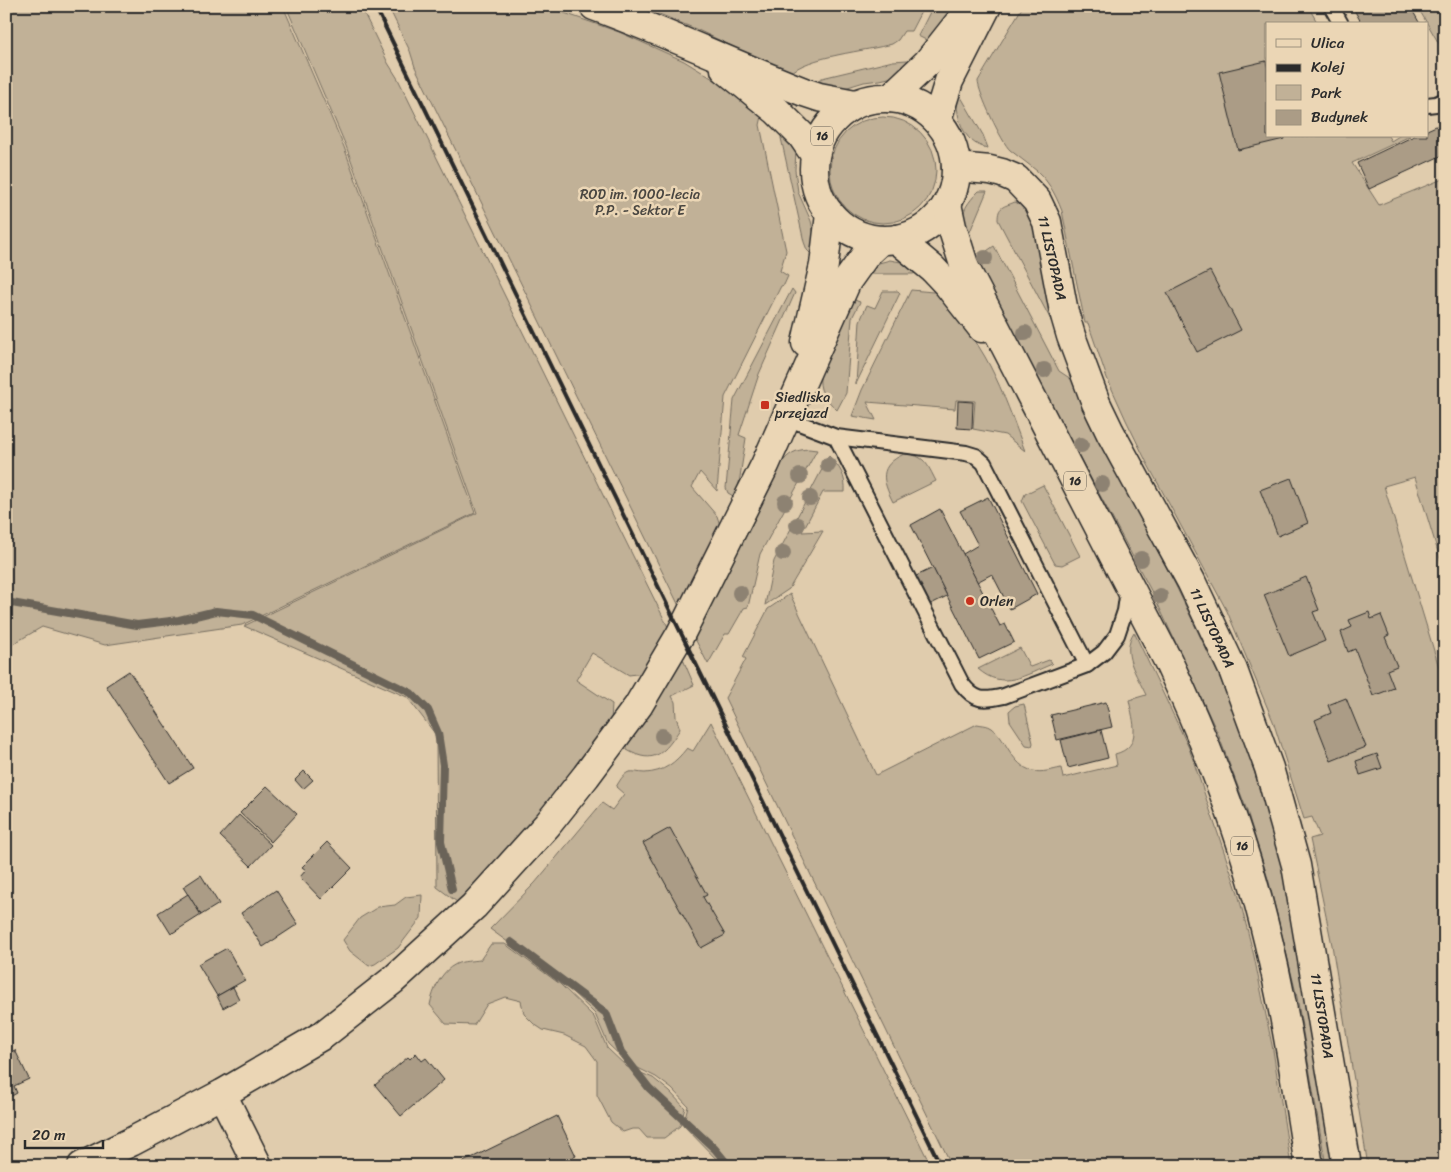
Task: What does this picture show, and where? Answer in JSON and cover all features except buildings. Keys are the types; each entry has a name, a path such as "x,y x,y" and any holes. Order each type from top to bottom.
{"main road":[{"name":"16","path":"594,6 643,24 700,50 819,97 855,104"},
{"path":"890,98 927,63 972,6"},
{"path":"937,120 949,80 987,6"},
{"name":"16","path":"700,50 777,111 802,136 815,155"},
{"name":"16","path":"872,98 890,98 908,101 923,109 937,120 947,134 953,150 956,167 955,180 947,204 926,227 912,234 889,240 866,238 840,225 830,214 819,196 816,186 814,171 815,155 820,139 829,124 840,112 872,98"},
{"name":"11 LISTOPADA","path":"956,167 1002,173 1016,179 1037,201 1047,222 1058,284 1071,336 1096,403 1190,581 1233,670 1269,768 1296,865 1347,1166"},
{"name":"16","path":"947,204 965,268 1128,584 1186,701 1218,776 1263,920 1280,992 1309,1166"},
{"path":"788,413 822,273 830,214"},
{"name":"16","path":"889,240 927,263 948,285 1021,378"},
{"path":"82,1166 222,1094 323,1034 393,980 474,906 548,824 638,706 680,635 736,524 847,281 867,252 889,240"},
{"path":"222,1094 258,1166"}],"lane":[{"path":"1331,6 1340,22"},
{"path":"1428,105 1445,100"},
{"path":"788,413 836,437 966,452 976,456 984,463 1087,666"},
{"path":"836,437 962,684 970,694 979,699 990,700 1004,696 1087,666 1104,652 1117,635 1125,611 1128,584"}],"green space":[{"path":"6,6 283,6 344,147 475,513 242,625 105,645 42,627 6,648"},
{"path":"286,6 361,7 668,627 643,673 629,675 592,653 576,680 612,704 611,723 517,838 457,902 437,887 436,735 407,697 244,626 477,513 346,146"},
{"name":"ROD im. 1000-lecia P.P. - Sektor E","path":"409,6 544,6 619,32 684,61 763,112 760,125 786,251 780,271 788,276 784,285 781,286 725,397 717,491 700,472 692,487 717,516 721,528 679,606 415,67 410,51 390,10 399,11"},
{"path":"640,6 849,6 850,8 853,6 924,6 911,31 904,31 898,40 892,44 823,58 798,68 790,74 698,30"},
{"path":"933,6 960,6 930,42 918,36"},
{"path":"1023,6 1308,6 1317,22 1266,22 1266,138 1389,138 1391,141 1396,138 1406,138 1352,163 1379,205 1445,178 1445,575 1415,477 1384,486 1445,687 1445,1166 1368,1166 1332,945 1310,839 1320,836 1312,817 1304,819 1273,721 1227,611 1147,463 1107,378 1088,323 1085,323 1062,211 1050,186 1042,176 1006,145 991,117 978,81"},
{"path":"1417,6 1435,6 1445,33 1445,54 1428,22"},
{"path":"907,60 913,62 893,77 864,82 838,90 813,85 822,78 893,61"},
{"path":"957,90 983,135 988,148 971,140 966,134 957,108"},
{"path":"883,117 903,121 920,133 932,150 936,170 932,190 920,207 903,219 883,223 863,219 846,207 834,190 830,170 834,150 846,133 863,121"},
{"path":"784,127 796,148 795,170 798,192 811,221 814,234 813,256 807,250 804,242 781,138"},
{"path":"979,191 987,191 969,234 964,239 962,224 964,213 969,202"},
{"path":"1015,202 1025,210 1035,231 1054,326 998,220 1000,209"},
{"path":"994,246 1059,371 1074,381 1101,442 1175,584 1221,680 1241,731 1264,801 1284,874 1333,1166 1326,1166 1297,997 1269,882 1246,808 1218,734 1155,598 974,260"},
{"path":"890,260 906,263 920,271 913,274 862,274 875,264"},
{"path":"792,289 795,293 759,374 739,435 746,438 738,490 735,497 728,493 726,488 734,400"},
{"path":"911,290 933,292 938,290 965,327 995,376 1025,451 1005,435 973,429 975,401 956,400 955,409 867,402 876,420 852,416 862,390"},
{"path":"883,291 898,291 900,293 856,384 860,321 867,305 875,308"},
{"path":"849,298 860,302 852,318 846,393 837,410 821,389 821,369"},
{"path":"809,449 817,450 760,554 748,607 744,608 729,634 725,634 708,664 693,635 781,464 793,453"},
{"path":"904,454 921,458 936,481 893,502 886,487 886,469 890,463"},
{"path":"829,456 841,472 845,492 823,492 802,532 823,531 789,589 765,605 774,561"},
{"path":"1043,485 1080,556 1062,565 1055,564 1022,501 1025,494"},
{"path":"790,594 876,775 977,724 992,728 1020,764 1036,772 1061,768 1063,778 1117,765 1115,754 1124,751 1130,746 1133,739 1134,724 1129,700 1146,695 1129,656 1130,640 1134,632 1189,748 1238,893 1254,956 1273,1050 1291,1166 952,1166 725,698 746,659 743,657 768,609"},
{"path":"1020,648 1030,667 1049,660 1052,664 1023,676 1005,680 987,676 978,669"},
{"path":"682,657 694,685 672,696 675,702 676,717 680,729 664,750 658,754 645,757 627,750 627,746"},
{"path":"1024,704 1033,743 1032,746 1026,745 1010,721 1009,711 1015,706"},
{"path":"711,722 931,1166 723,1166 683,1125 688,1106 672,1089 656,1077 628,1063 608,1044 595,1014 561,981 490,929 535,883 602,803 612,810 624,794 616,787 625,774 629,772 645,773 658,771 673,762 687,748 693,751"},
{"path":"422,895 421,918 398,948 369,966 350,951 343,940 360,918 378,907 395,905 406,897"},
{"path":"491,944 505,944 560,984 594,1017 607,1048 627,1067 653,1078 685,1108 680,1126 664,1138 647,1138 639,1129 623,1132 611,1122 597,1095 597,1061 586,1046 564,1035 543,1030 534,1024 524,1014 521,1001 505,997 487,1004 474,1025 446,1024 430,1005 438,981 446,971 456,964 480,960"}],"waterway":[{"path":"6,602 137,625 179,620 216,611 253,615 411,693 428,710 438,733 443,765 441,842 452,889"},
{"path":"511,942 606,1013 621,1052 649,1088 715,1149 729,1166"}],"railway":[{"path":"375,6 941,1166"}],"place":[{"name":"Siedliska przejazd","path":"765,405"},
{"name":"Orlen","path":"970,601"}]}
